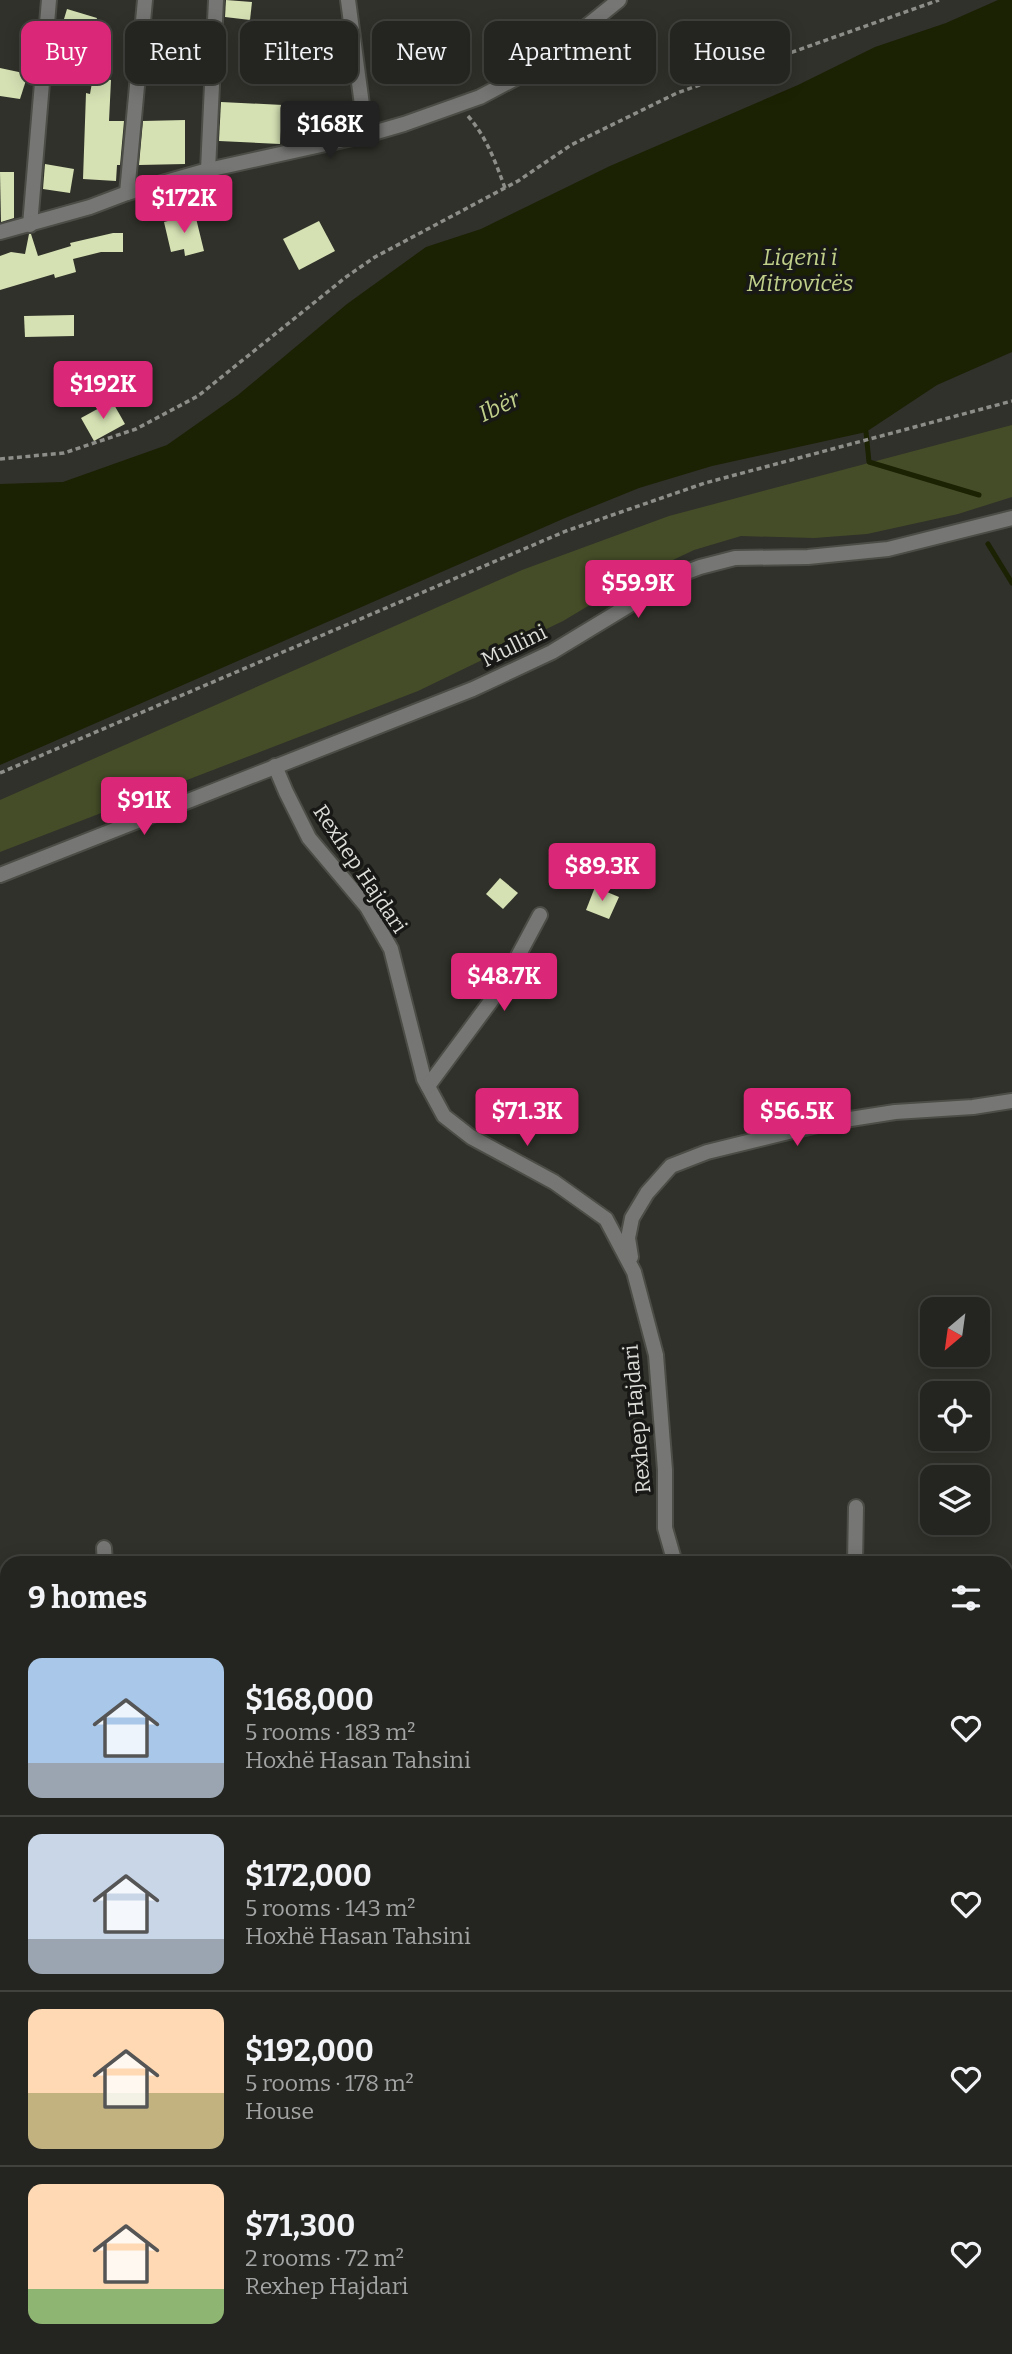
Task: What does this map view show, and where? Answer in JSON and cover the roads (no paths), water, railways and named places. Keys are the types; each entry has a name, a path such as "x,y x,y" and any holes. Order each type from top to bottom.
{"street":[{"path":"30,225 49,0"},
{"path":"127,193 145,0"},
{"path":"208,170 216,0"},
{"path":"348,0 366,135"},
{"path":"0,232 208,170 366,135 480,97 536,68 619,0"},
{"name":"Mullini","path":"0,875 473,689 552,652 679,575 700,567 735,558 808,557 888,549 1012,518"},
{"name":"Rexhep Hajdari","path":"275,766 309,838 367,907 391,949 414,1047 428,1086 444,1115 471,1137 554,1182 606,1219 634,1272"},
{"path":"428,1086 497,992 540,915"},
{"name":"Rexhep Hajdari","path":"673,1556 665,1528 666,1470 656,1355 628,1238 632,1218 647,1193 671,1166 707,1152 825,1123 895,1112 973,1107 1012,1101"},
{"path":"855,1556 856,1507"}],"water":[{"name":"Liqeni i Mitrovicës","path":"998,0 1012,0 1012,352 937,385 866,432 712,466 639,488 0,765 0,484 63,482 167,445 238,395 347,304 426,247 481,229 610,166 798,85 875,47 946,23"}],"waterway":[{"path":"866,432 869,462 979,495"},
{"path":"988,544 1012,583"}],"water label":[{"name":"Ibër","path":"499,406"}]}
